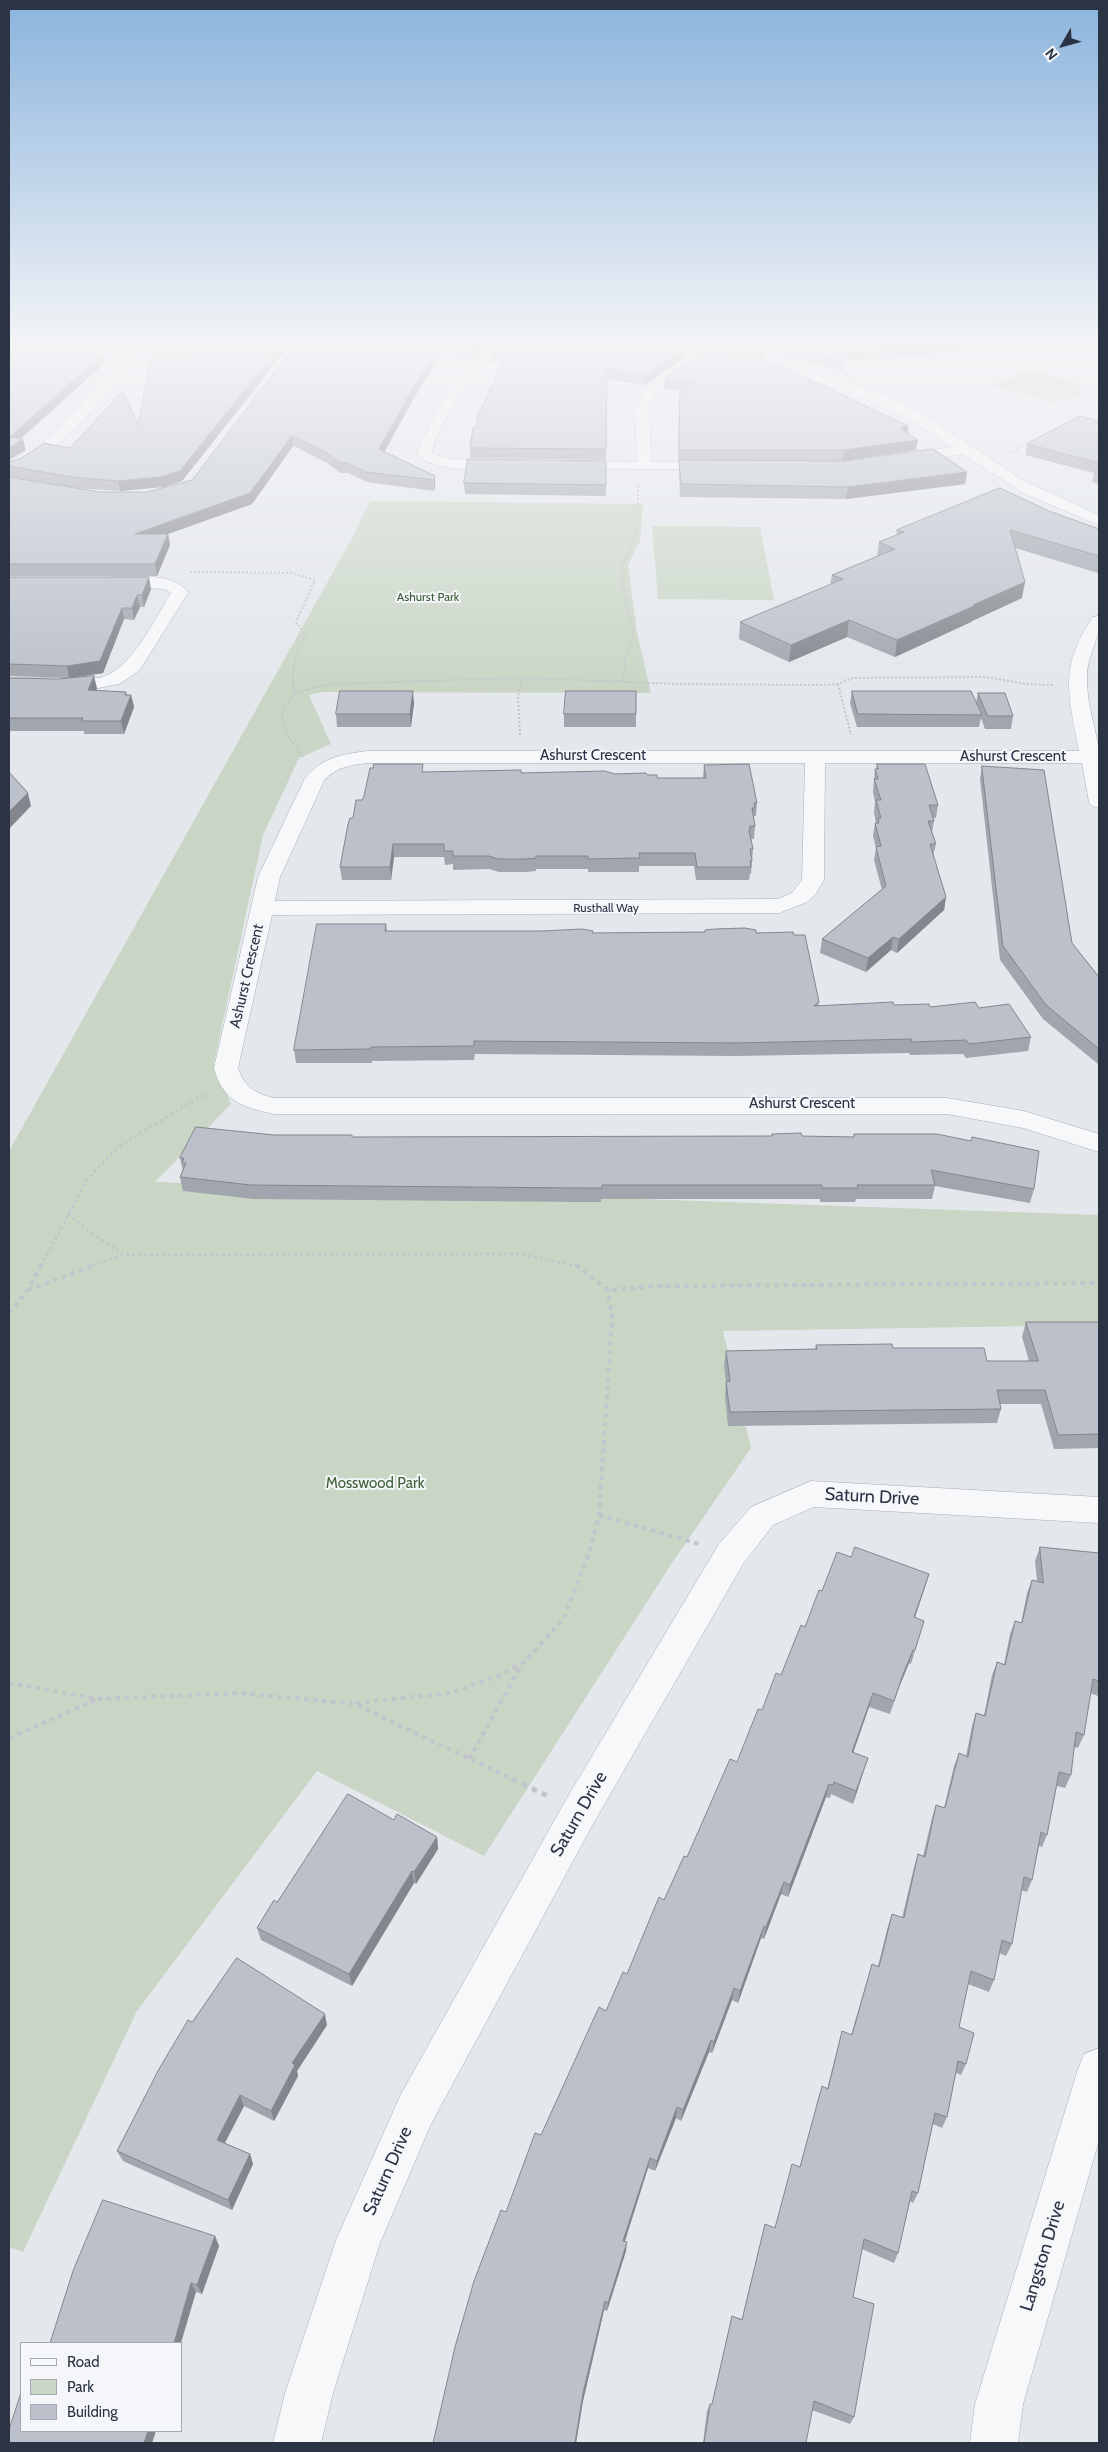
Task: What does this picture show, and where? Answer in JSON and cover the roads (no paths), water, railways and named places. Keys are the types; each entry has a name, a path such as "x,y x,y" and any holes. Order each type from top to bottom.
{"street":[{"path":"9,468 22,460"},
{"path":"436,460 448,463 518,465"},
{"path":"644,460 644,466"},
{"path":"885,462 895,460"},
{"path":"981,460 1024,487 1099,520"},
{"path":"557,465 732,467"},
{"path":"9,683 100,683 124,674 133,667 180,594 175,587 167,584 97,582"},
{"path":"1099,621 1086,642 1077,678 1077,692 1099,802"},
{"name":"Ashurst Crescent","path":"1090,757 368,756 337,762 319,772 314,780 269,877 226,1068 229,1082 237,1092 252,1101 274,1106 947,1106 983,1109 1020,1117 1099,1143"},
{"name":"Rusthall Way","path":"263,908 780,906 797,900 809,891 813,880 815,756"},
{"name":"Saturn Drive","path":"297,2443 309,2393 358,2240 416,2109 580,1811 731,1554 762,1516 811,1494 1099,1510"},
{"name":"Langston Drive","path":"994,2443 999,2404 1099,2069"}],"park label":[{"name":"Ashurst Park","path":"428,597"},
{"name":"Mosswood Park","path":"375,1484"}]}
